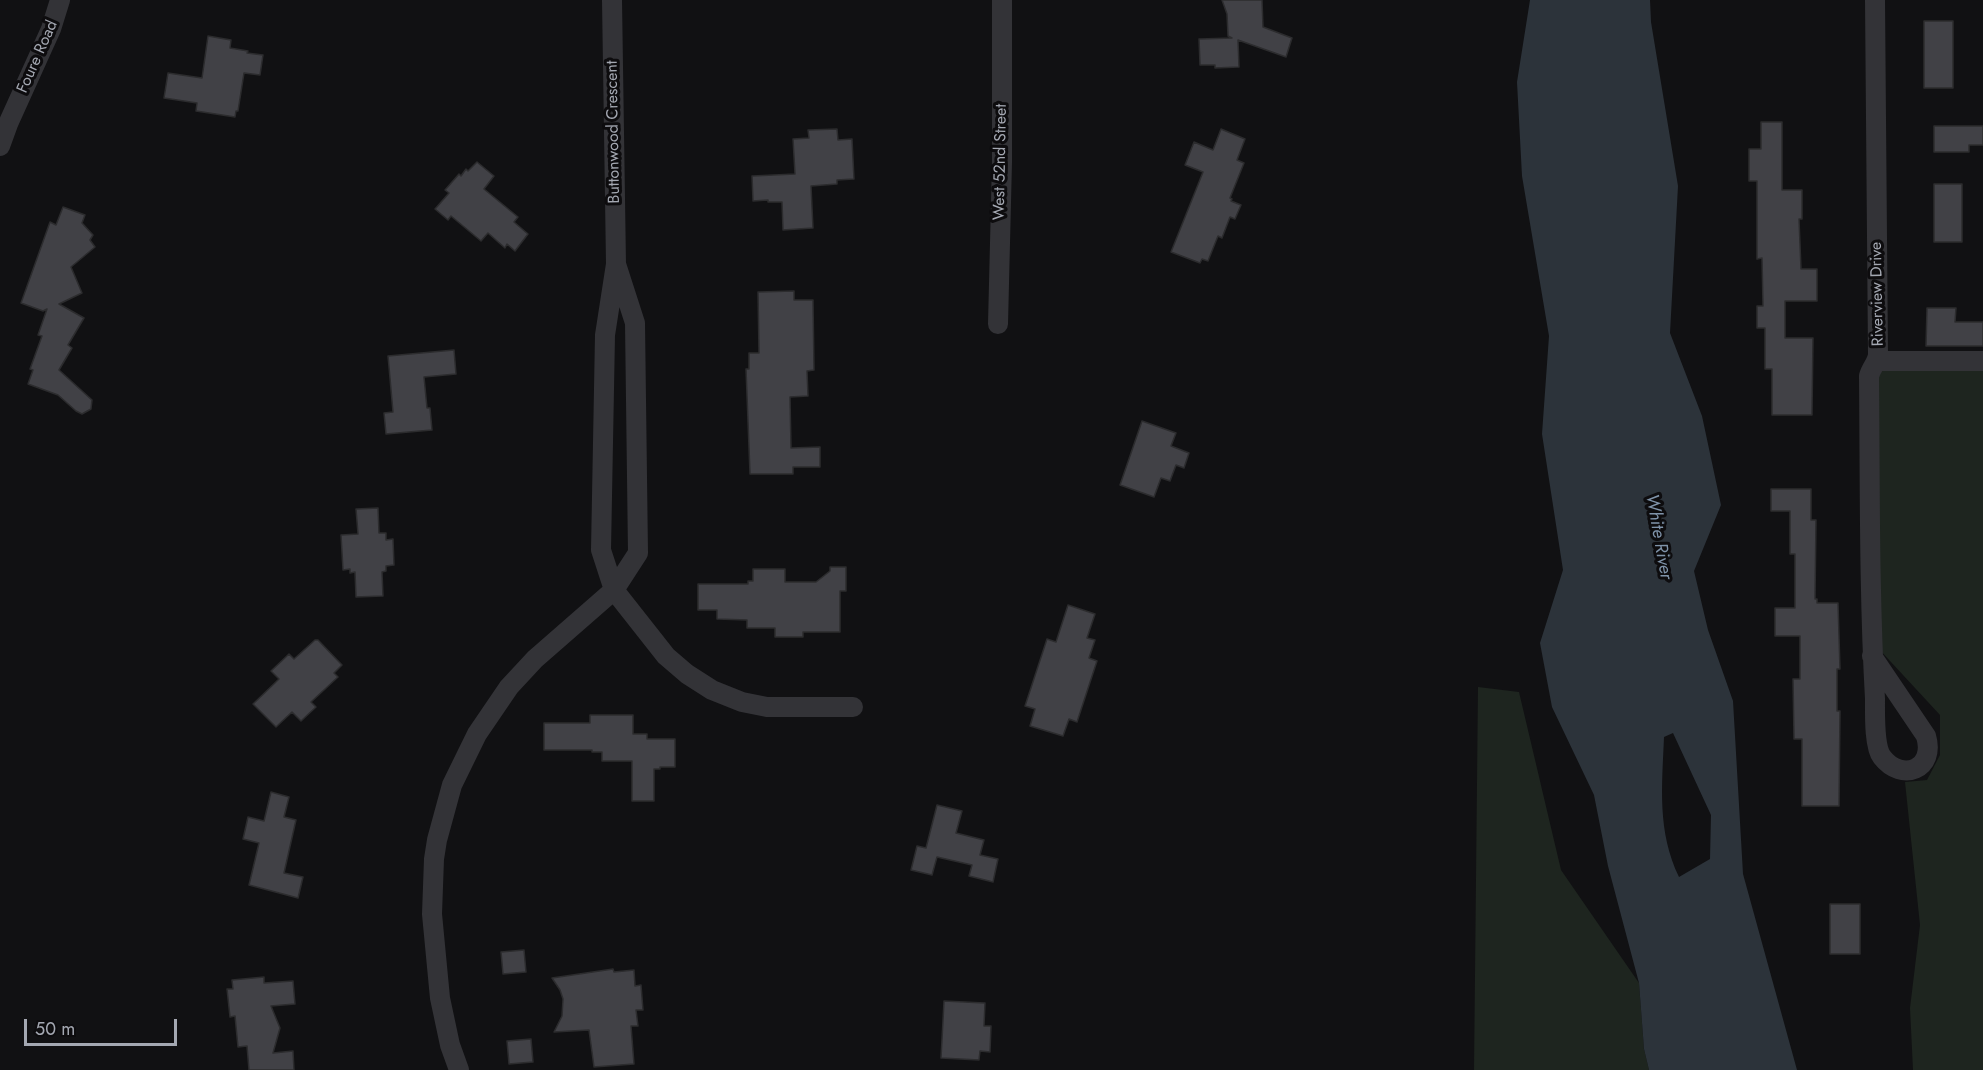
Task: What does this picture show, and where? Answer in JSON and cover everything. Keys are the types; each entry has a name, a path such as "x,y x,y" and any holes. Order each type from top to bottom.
{"street":[{"name":"Foure Road","path":"0,146 51,29 60,0"},
{"name":"Buttonwood Crescent","path":"612,0 616,264"},
{"name":"West 52nd Street","path":"998,324 1002,162 1002,0"},
{"name":"Riverview Drive","path":"1872,656 1926,736 1929,744 1928,753 1921,765 1914,770 1900,771 1892,768 1879,754 1872,656 1869,376 1878,361 1875,0"},
{"path":"616,264 605,335 602,550 614,590 666,656 687,674 712,690 742,702 767,707 853,706"},
{"path":"459,1070 450,1045 440,998 432,914 434,859 446,804 467,750 492,709 535,659 614,590 638,554 635,323 616,264"},
{"path":"1878,361 1983,362"}],"shaded area":[{"path":"1878,366 1983,367 1983,1070 1913,1070 1910,1008 1920,925 1905,782 1927,780 1940,755 1940,715 1878,648"},
{"path":"1478,687 1519,692 1561,870 1639,983 1644,1049 1649,1070 1474,1070"}],"water":[{"name":"White River","path":"1530,0 1650,0 1651,22 1678,186 1670,333 1702,416 1721,505 1694,571 1708,630 1733,701 1743,874 1797,1070 1649,1070 1644,1049 1639,983 1608,866 1594,795 1552,707 1540,643 1563,570 1542,434 1549,336 1522,176 1517,82","holes":["1673,733 1711,815 1710,859 1679,877 1667,843 1662,808 1664,737"]}],"building":[{"path":"1222,0 1262,0 1263,27 1292,38 1286,57 1238,40 1239,67 1215,68 1215,65 1200,65 1199,39 1232,38 1228,36 1227,14"},
{"path":"1924,21 1953,21 1953,88 1924,88"},
{"path":"208,36 231,40 230,48 263,55 260,75 244,73 235,117 196,111 197,103 164,98 168,73 202,78"},
{"path":"1761,122 1782,122 1782,190 1802,190 1802,219 1799,219 1801,269 1817,269 1817,301 1785,301 1785,338 1813,338 1812,415 1772,415 1772,369 1765,369 1765,328 1757,328 1757,306 1763,306 1762,258 1757,259 1757,181 1749,181 1749,149 1761,149"},
{"path":"1934,126 1983,126 1983,145 1969,145 1969,152 1934,152"},
{"path":"837,129 838,140 852,139 854,179 837,180 837,184 811,186 813,228 783,230 782,202 753,201 752,176 795,174 793,139 809,138 808,130"},
{"path":"1221,129 1245,139 1237,160 1244,163 1230,198 1231,201 1241,205 1235,219 1230,217 1222,238 1218,236 1208,261 1202,259 1200,263 1171,252 1203,172 1185,165 1194,142 1213,150"},
{"path":"477,162 494,176 484,189 518,217 514,222 528,234 515,251 507,244 505,248 488,233 481,241 451,216 448,220 435,209 449,193 445,190 459,174 461,176 466,169 468,171"},
{"path":"1934,184 1962,184 1962,242 1934,242"},
{"path":"63,207 85,215 82,223 93,235 90,240 95,247 71,267 82,293 59,304 84,318 68,345 72,348 59,370 92,400 91,409 82,414 58,395 28,384 33,370 30,369 42,336 38,335 47,309 43,311 21,303 50,222 56,225"},
{"path":"794,291 794,300 813,300 814,370 807,371 808,396 790,397 791,448 820,447 820,467 793,467 793,474 750,474 746,369 749,369 749,353 759,353 758,292"},
{"path":"1927,308 1956,308 1955,322 1983,322 1983,346 1926,346"},
{"path":"454,350 456,374 424,377 432,430 386,434 384,413 393,412 388,356"},
{"path":"1142,421 1176,433 1171,446 1189,453 1184,468 1176,465 1170,481 1161,478 1154,497 1120,485"},
{"path":"1771,489 1811,489 1811,520 1816,520 1815,599 1817,603 1838,603 1839,806 1802,806 1802,739 1794,739 1793,679 1800,679 1800,636 1775,636 1775,608 1795,608 1795,554 1790,554 1790,511 1771,511"},
{"path":"378,508 379,533 386,533 386,540 393,539 394,565 386,566 386,571 382,572 383,596 356,597 355,572 350,573 350,569 343,570 341,535 358,534 356,509"},
{"path":"830,567 846,567 846,591 840,591 840,632 803,632 803,637 775,637 775,628 747,628 747,620 717,619 717,610 698,610 698,584 748,584 748,581 753,581 753,569 785,569 785,582 816,582 830,571"},
{"path":"1068,605 1095,614 1087,638 1095,640 1089,658 1097,661 1077,722 1069,719 1063,736 1030,726 1035,709 1025,706 1047,639 1056,642"},
{"path":"315,640 318,640 342,665 334,673 338,677 311,702 316,707 301,721 292,712 276,727 253,704 279,679 271,671 289,654 294,659"},
{"path":"590,715 633,715 633,734 647,734 647,739 675,739 675,767 654,769 654,801 632,801 632,761 602,761 602,752 592,752 592,750 544,750 544,723 590,723"},
{"path":"271,792 289,797 284,817 296,820 284,873 303,877 298,898 249,885 259,843 243,839 248,817 264,821"},
{"path":"937,805 962,811 956,833 984,840 980,855 998,859 993,882 969,876 972,865 937,857 932,875 911,870 917,846 926,848"},
{"path":"1830,904 1860,904 1860,954 1830,954"},
{"path":"524,950 526,972 503,974 501,952"},
{"path":"613,969 614,972 634,970 635,986 641,985 643,1010 636,1010 638,1026 631,1026 634,1064 594,1067 589,1030 554,1032 562,1016 563,999 552,978"},
{"path":"264,977 264,983 293,981 295,1004 271,1006 280,1028 273,1053 293,1051 294,1070 249,1070 247,1046 238,1047 235,1016 230,1017 227,989 233,989 232,980"},
{"path":"944,1001 985,1003 984,1026 991,1026 990,1052 980,1051 979,1060 941,1058"},
{"path":"531,1039 533,1062 509,1064 507,1041"}]}
